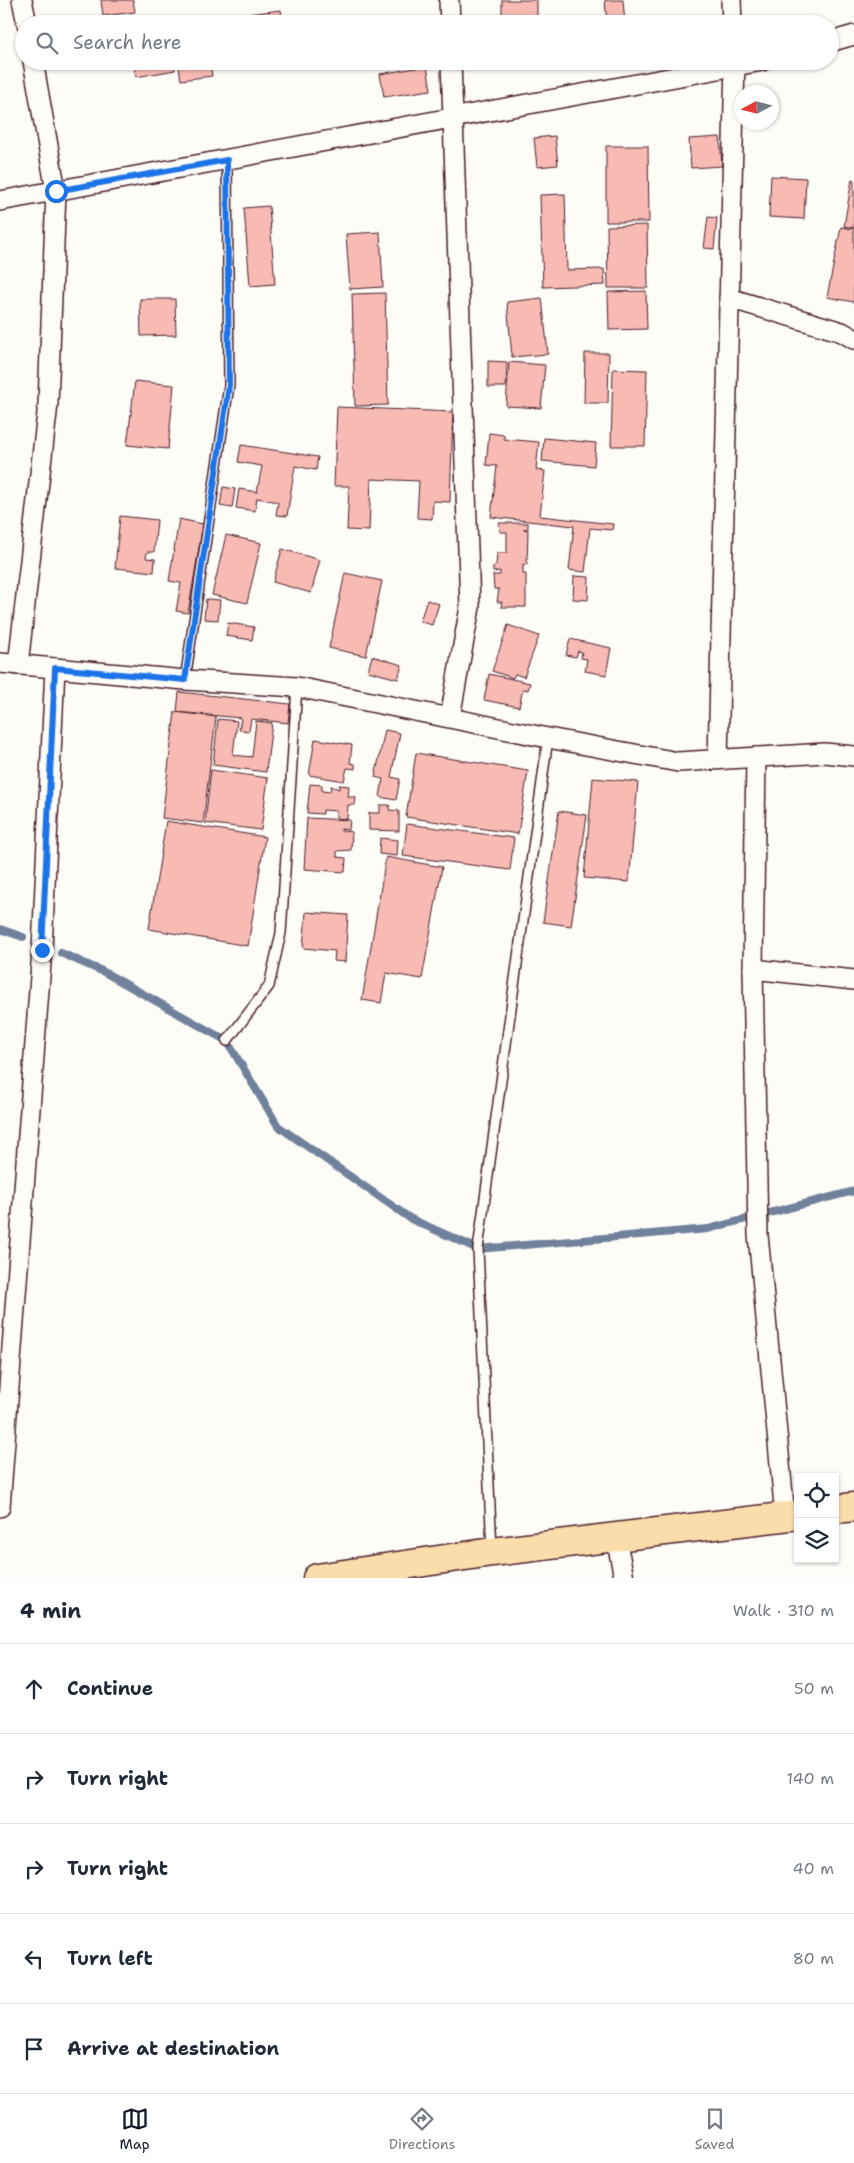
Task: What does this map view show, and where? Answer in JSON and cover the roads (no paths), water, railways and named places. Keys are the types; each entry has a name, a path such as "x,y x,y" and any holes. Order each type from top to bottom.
{"main road":[{"path":"839,1508 854,1506"},
{"path":"324,1577 492,1552 791,1516"}],"street":[{"path":"22,0 25,15"},
{"path":"449,0 450,15"},
{"path":"731,0 732,15"},
{"path":"839,40 854,36"},
{"path":"35,70 56,191 48,404 9,664 185,680 297,687 548,738 678,762 825,753 854,756"},
{"path":"450,717 470,607 451,70"},
{"path":"0,201 704,70"},
{"path":"718,759 735,70"},
{"path":"729,298 842,332 854,339"},
{"path":"0,1507 42,950 55,668"},
{"path":"756,757 752,969 758,1235 791,1516"},
{"path":"752,969 854,980"},
{"path":"616,1537 624,1578"}],"lane":[{"path":"185,680 229,385 227,160"},
{"path":"227,1041 269,986 281,933 297,687"},
{"path":"492,1552 478,1249 548,738"}],"waterway":[{"path":"0,929 23,937"},
{"path":"61,953 104,972 227,1041 278,1126 411,1219 478,1249 708,1229 854,1191"}]}
